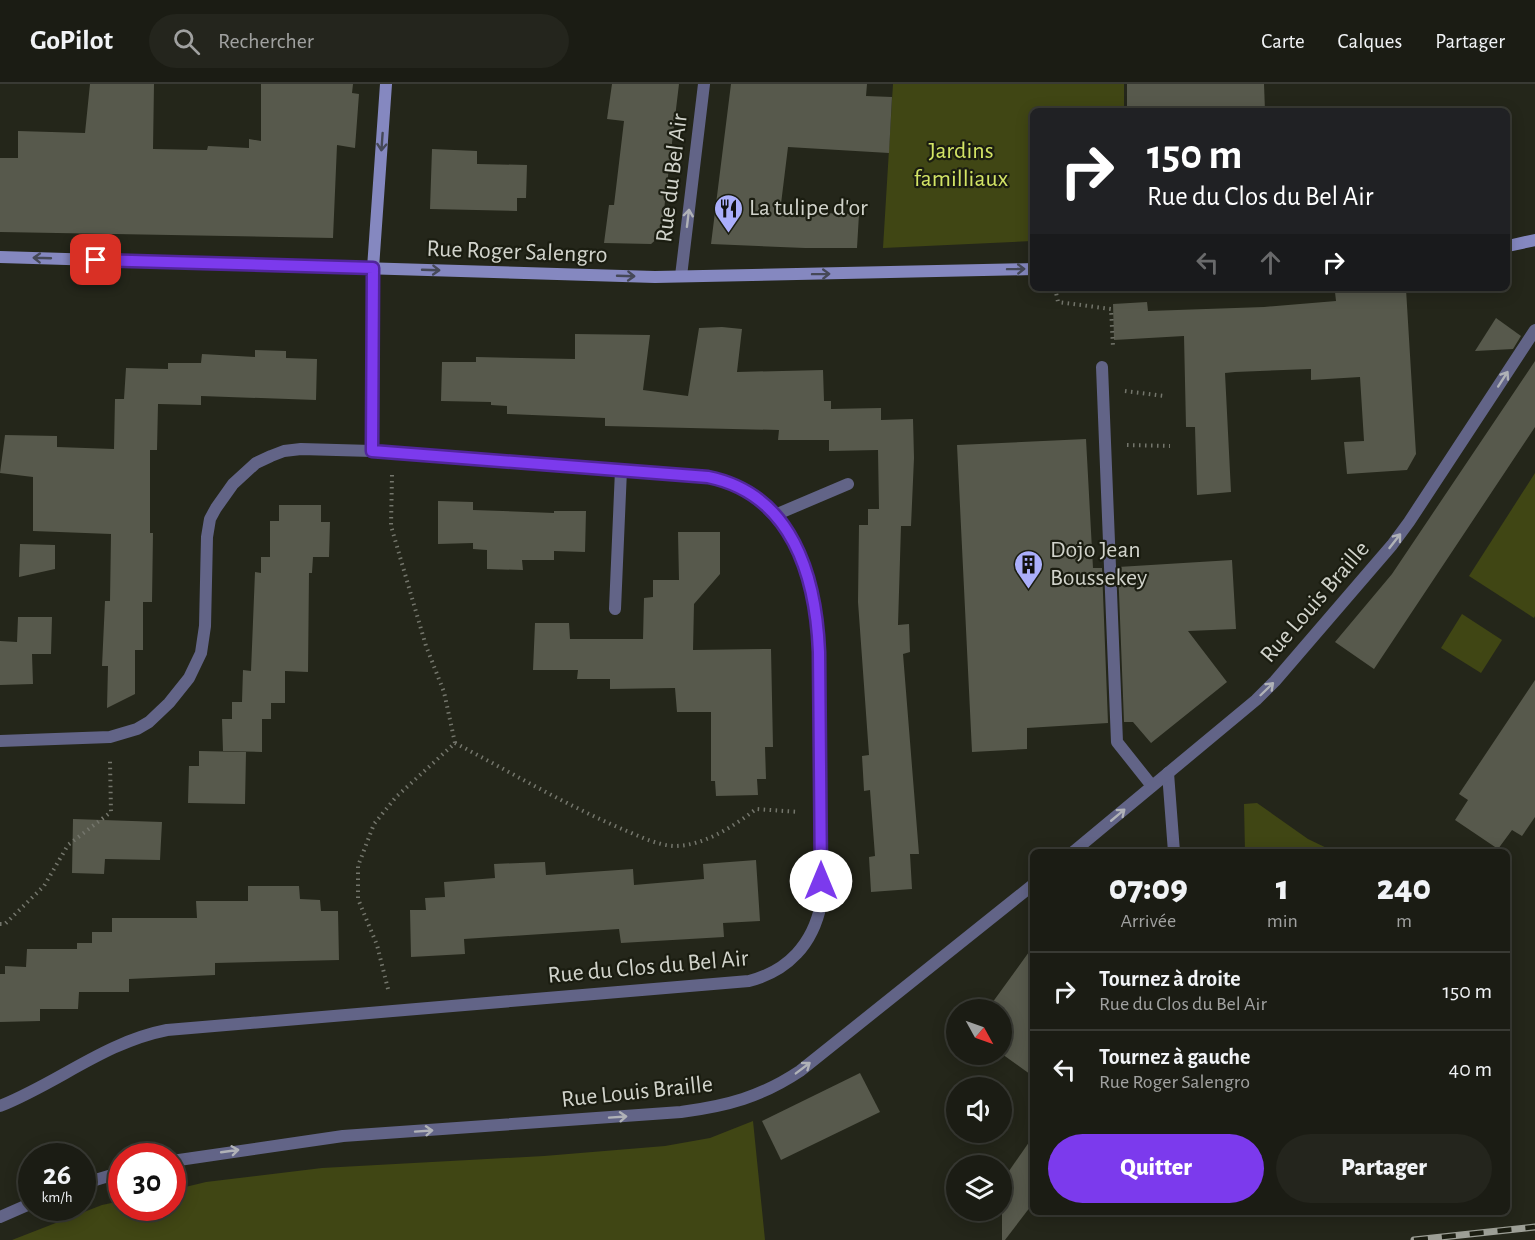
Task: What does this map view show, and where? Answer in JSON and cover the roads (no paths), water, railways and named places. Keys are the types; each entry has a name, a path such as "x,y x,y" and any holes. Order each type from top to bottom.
{"street":[{"path":"372,451 373,268 386,84"},
{"name":"Rue du Bel Air","path":"681,276 704,84"},
{"path":"1510,245 1535,239"},
{"name":"Rue Roger Salengro","path":"0,257 681,276 1030,269"},
{"name":"Rue Louis Braille","path":"1078,849 1235,718 1275,681 1392,545 1535,330"},
{"path":"1102,367 1117,742 1152,786"},
{"name":"Rue du Clos du Bel Air","path":"0,741 110,737 137,729 154,718 178,694 196,664 204,640 207,537 216,508 233,484 256,463 284,451 301,449 393,452 708,477 725,481 751,493 775,514 791,538 805,566 816,614 819,652 821,904 819,916 805,943 795,957 774,973 749,981 192,1027 150,1033 105,1050 31,1093 0,1106"},
{"path":"615,609 621,470"},
{"path":"775,514 848,484"},
{"path":"1168,773 1174,849"},
{"name":"Rue Louis Braille","path":"186,1159 343,1136 681,1112 734,1103 772,1088 800,1071 1030,887"},
{"path":"0,1217 18,1209"}],"railway":[{"path":"1414,1240 1535,1227"}],"place":[{"name":"La tulipe d'or","path":"728,234"},
{"name":"Dojo Jean Boussekey","path":"1029,590"}],"park label":[{"name":"Jardins familliaux","path":"961,165"}]}
